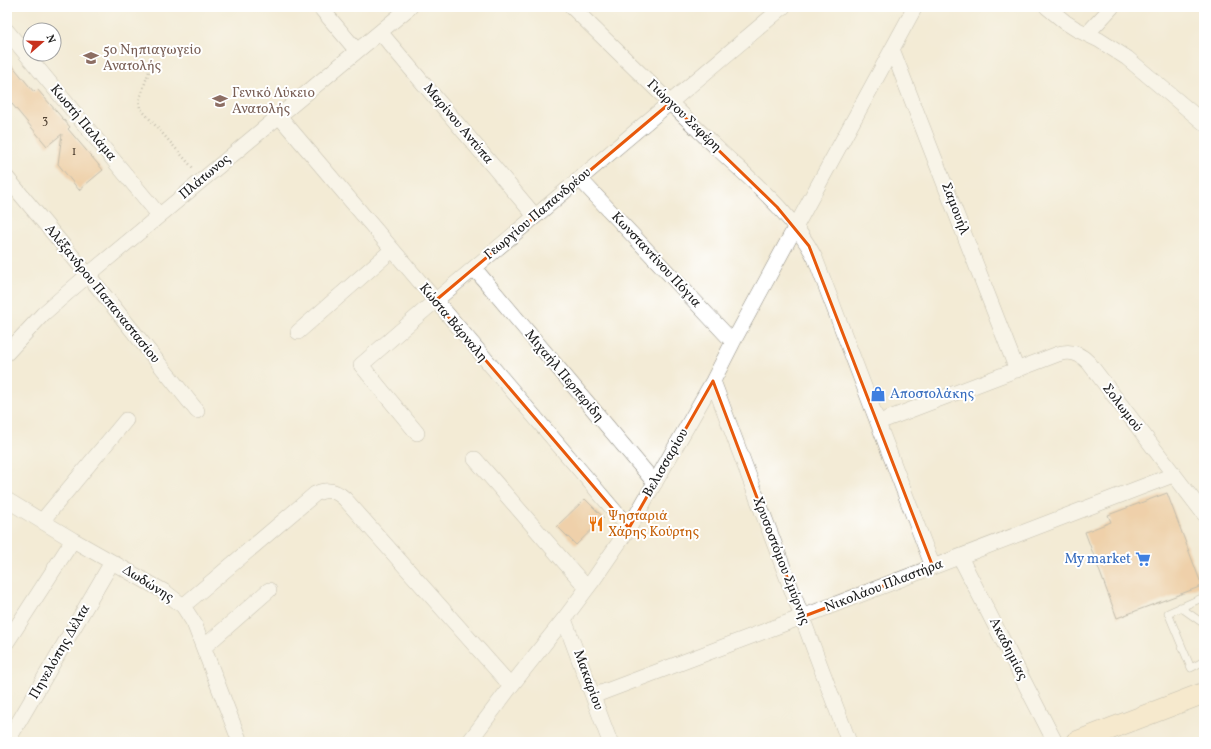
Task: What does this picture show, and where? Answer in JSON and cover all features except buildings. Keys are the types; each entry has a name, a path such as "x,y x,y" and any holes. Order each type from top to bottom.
{"main road":[{"path":"1081,741 1204,693"}],"street":[{"path":"320,7 357,51"},
{"name":"Πλάτωνος","path":"7,353 43,314 88,275 410,7"},
{"name":"Γιώργου Σεφέρη","path":"572,7 758,187 802,234 815,258 879,422 933,567"},
{"name":"Γεωργίου Παπανδρέου","path":"417,434 361,365 535,216 784,7"},
{"name":"Βελισσαρίου","path":"469,742 564,619 628,528 713,381 915,7"},
{"path":"1047,7 1064,22 1099,40 1127,58 1204,123"},
{"path":"1087,34 1112,7"},
{"name":"Κωστή Παλάμα","path":"7,31 159,215"},
{"name":"Μαρίνου Αντύπα","path":"380,32 535,216"},
{"name":"Σαμουήλ","path":"892,49 1017,370"},
{"name":"Κώστα Βάρναλη","path":"279,116 628,528"},
{"name":"Αλέξανδρου Παπαναστασίου","path":"7,178 88,275 197,411"},
{"name":"Κωνσταντίνου Πόγια","path":"580,179 733,342"},
{"path":"298,332 392,250"},
{"name":"Μιχαήλ Περπερίδη","path":"474,268 655,483"},
{"name":"Σολωμού","path":"879,422 1064,352 1072,352 1079,355 1089,363 1204,514"},
{"name":"Χρυσοστόμου Σμύρνης","path":"713,381 849,742"},
{"path":"42,520 126,420"},
{"path":"475,459 587,588"},
{"name":"Νικολάου Πλαστήρα","path":"593,696 1173,475"},
{"path":"183,606 315,494 327,490 335,492 345,499 511,686"},
{"name":"Δωδώνης","path":"7,500 164,592 183,606 194,623 240,742"},
{"path":"7,642 73,540"},
{"name":"Ακαδημίας","path":"960,557 1055,742"},
{"name":"Πηνελόπης Δέλτα","path":"7,742 112,562"},
{"path":"204,647 269,590"},
{"name":"Μακαρίου","path":"564,619 610,742"}],"lane":[{"path":"1204,597 1168,613 1191,668 1204,661"},
{"path":"1180,607 1204,624"}],"path":[{"path":"150,68 139,101 140,108 203,179"}],"highlighted area":[{"path":"670,103 777,207 809,246 933,567 802,617 713,381 629,528 435,301"}],"place":[{"name":"5ο Νηπιαγωγείο Ανατολής","path":"91,58"},
{"name":"Γενικό Λύκειο Ανατολής","path":"220,101"},
{"name":"Αποστολάκης","path":"878,394"},
{"name":"Ψησταριά Χάρης Κούρτης","path":"596,524"},
{"name":"My market","path":"1143,559"}]}
